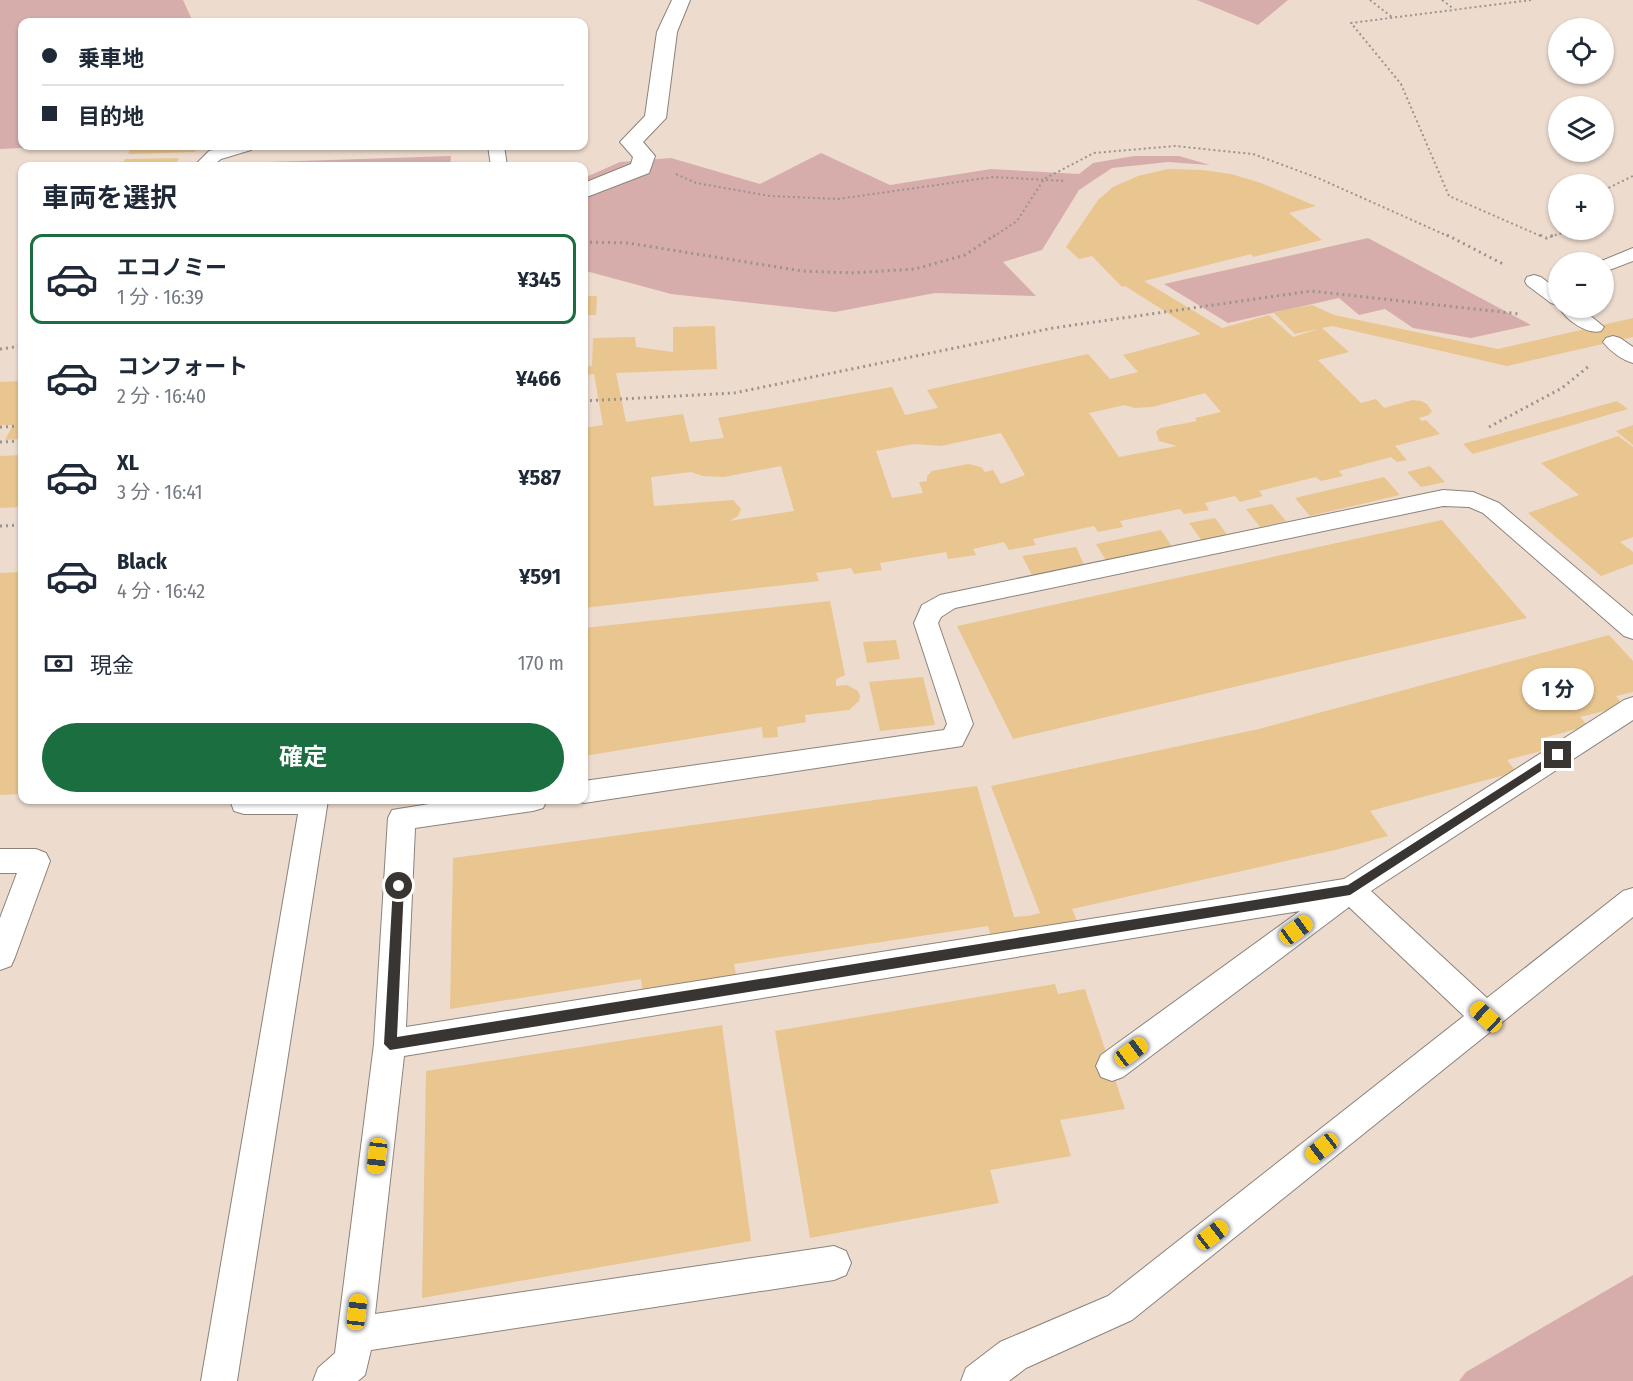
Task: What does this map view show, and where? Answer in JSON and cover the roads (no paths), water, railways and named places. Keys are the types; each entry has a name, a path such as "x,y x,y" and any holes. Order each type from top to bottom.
{"street":[{"path":"588,189 641,168 644,156 631,142 655,118 667,32 681,0"}],"lane":[{"path":"207,162 215,155 231,150"},
{"path":"1614,263 1633,254"},
{"path":"1548,282 1534,281 1548,292"},
{"path":"1583,318 1591,324"},
{"path":"1613,342 1633,357"},
{"path":"588,791 953,739 960,724 926,623 931,611 949,601 1443,498 1473,500 1491,508 1633,630"},
{"path":"1112,1066 1350,890 1633,706"},
{"path":"219,1381 313,804"},
{"path":"331,1381 351,1362 355,1335 390,1044 402,818 504,804"},
{"path":"0,861 36,861 0,957"},
{"path":"1350,890 1486,1017"},
{"path":"390,1044 1350,890"},
{"path":"979,1381 1013,1355 1120,1308 1633,900"},
{"path":"355,1335 834,1263"}]}
